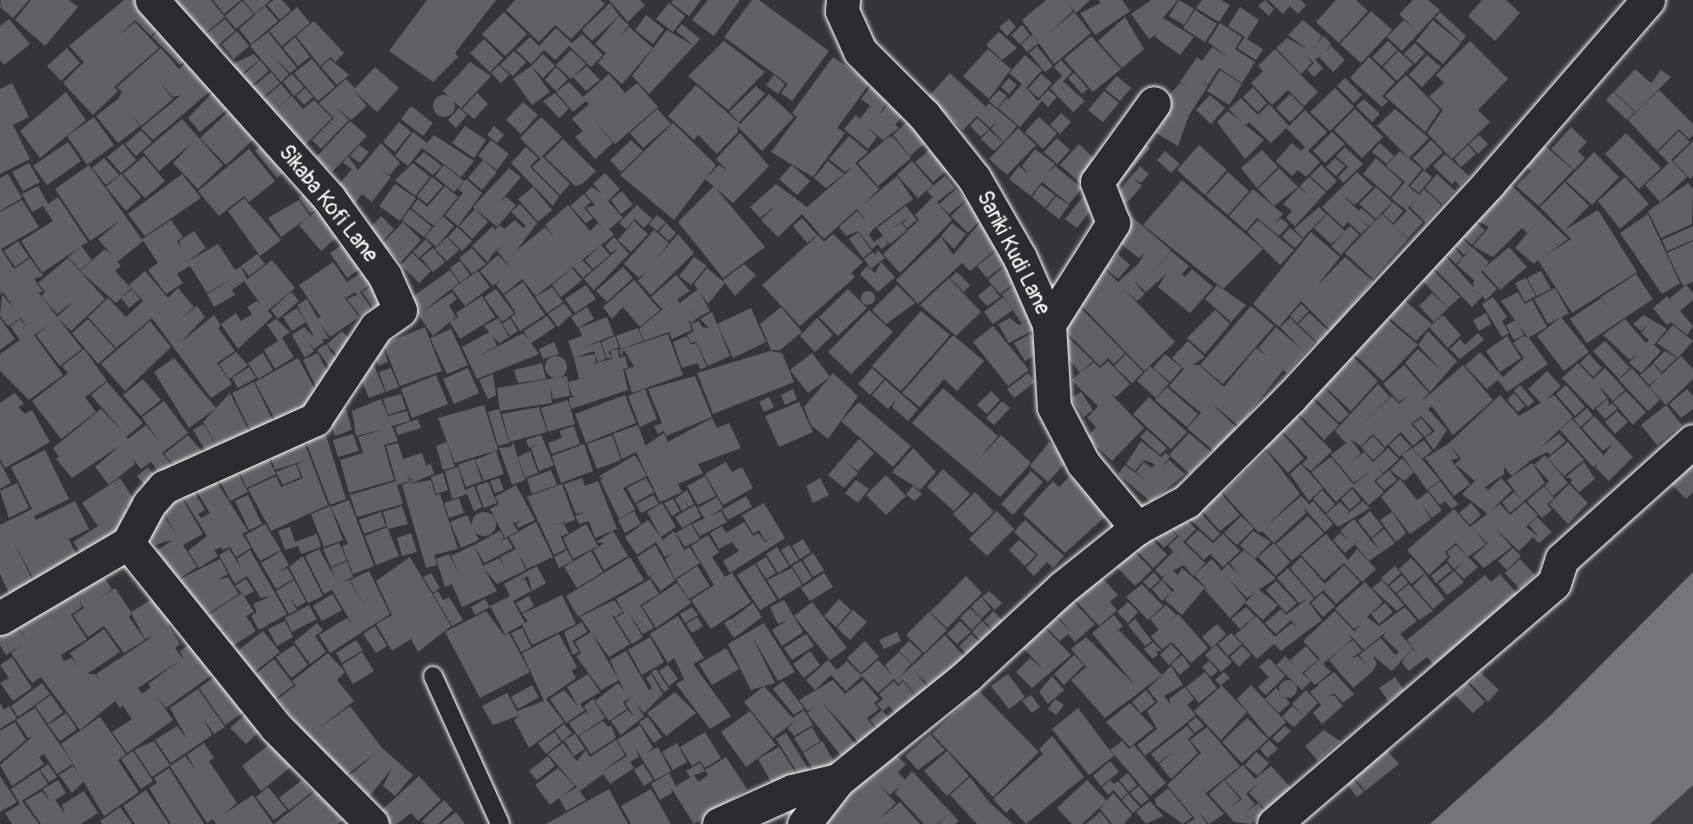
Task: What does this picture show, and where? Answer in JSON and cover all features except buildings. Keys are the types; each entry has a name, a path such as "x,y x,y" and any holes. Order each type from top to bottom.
{"street":[{"name":"Sikaba Kofi Lane","path":"128,543 149,504 164,487 315,419 364,342 400,310 384,276 329,198 152,0"},
{"name":"Sariki Kudi Lane","path":"843,0 842,11 860,51 923,115 974,178 1020,258 1049,324 1054,407 1083,463 1137,528"},
{"path":"804,824 838,780 968,675 1062,587 1137,528 1187,501 1290,398 1488,184 1648,0"},
{"path":"1049,324 1113,223 1097,182 1154,103"},
{"path":"1274,824 1554,583 1562,559 1693,441"},
{"path":"0,618 128,543 276,727 372,824"},
{"path":"719,824 792,791 838,780"}],"lane":[{"path":"433,676 500,824"}],"shaded area":[{"path":"1693,572 1693,785 1650,824 1430,824 1550,716"},
{"path":"1693,761 1693,824 1633,824"}]}
